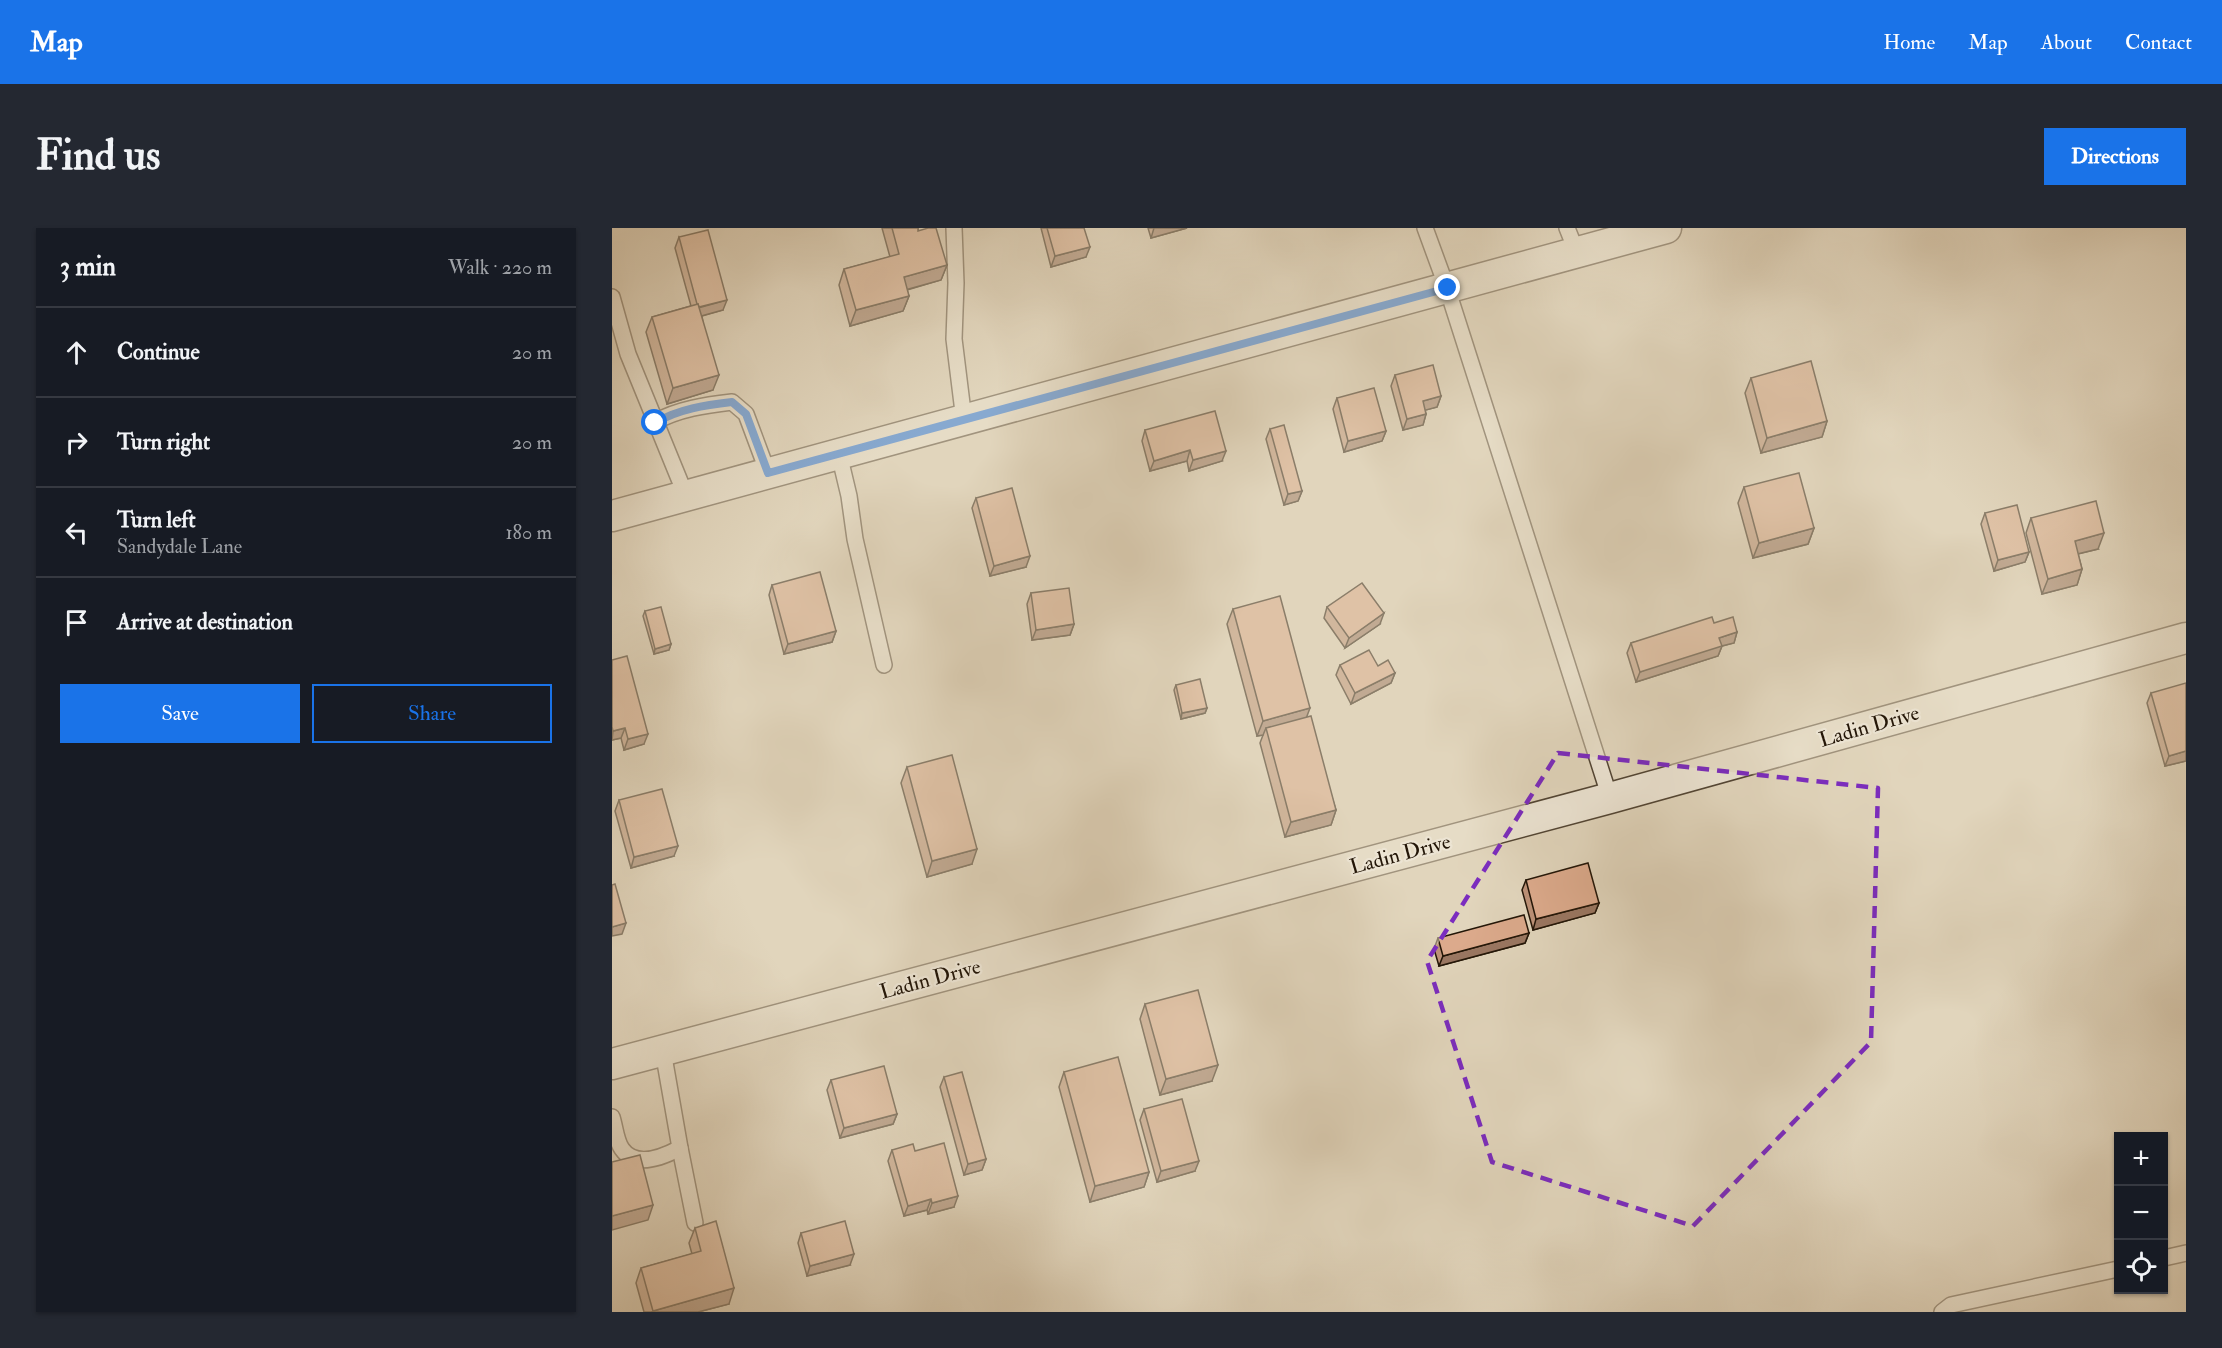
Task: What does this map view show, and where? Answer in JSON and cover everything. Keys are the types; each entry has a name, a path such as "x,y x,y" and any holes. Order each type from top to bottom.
{"street":[{"path":"612,516 1448,288 1572,240 1666,228"},
{"name":"Ladin Drive","path":"612,1064 1610,798 2186,638"}],"lane":[{"path":"954,228 956,283 954,339 964,420"},
{"path":"1425,228 1448,288 1610,798"},
{"path":"612,297 628,354 686,495"},
{"path":"655,423 666,416 707,405 732,402 746,414 768,473"},
{"path":"839,454 849,496 855,539 884,665"},
{"path":"663,1051 695,1223"},
{"path":"612,1117 621,1149 629,1156 656,1159 680,1148"},
{"path":"2168,1257 2186,1253"},
{"path":"1942,1312 1951,1305 2114,1270"}],"highlighted area":[{"path":"1558,753 1878,788 1871,1042 1693,1226 1492,1162 1427,961"}],"building":[{"path":"892,228 918,228 918,231 936,228 947,265 904,277 909,296 856,310 844,269 899,254"},
{"path":"1047,228 1084,228 1090,247 1055,256"},
{"path":"708,230 727,300 699,307 679,237"},
{"path":"698,304 719,375 673,388 652,317"},
{"path":"1811,361 1827,421 1767,438 1751,378"},
{"path":"1433,365 1441,396 1423,401 1426,414 1407,419 1395,375"},
{"path":"1374,388 1386,431 1348,441 1337,398"},
{"path":"1215,411 1226,451 1193,460 1190,450 1154,461 1145,430"},
{"path":"1284,425 1302,491 1288,494 1270,429"},
{"path":"1799,473 1814,528 1759,543 1744,487"},
{"path":"1012,488 1030,556 994,566 976,498"},
{"path":"2096,501 2104,533 2075,541 2082,569 2048,579 2031,518"},
{"path":"2017,505 2029,552 1998,560 1985,513"},
{"path":"820,572 836,631 788,644 772,585"},
{"path":"1362,583 1384,613 1349,638 1327,607"},
{"path":"1069,588 1074,624 1036,630 1031,593"},
{"path":"1280,596 1310,708 1263,721 1233,609"},
{"path":"661,607 671,644 655,649 645,611"},
{"path":"1712,617 1714,623 1733,617 1737,632 1719,638 1722,646 1640,672 1631,643"},
{"path":"1369,650 1378,666 1388,660 1395,673 1355,693 1340,665"},
{"path":"627,656 648,734 628,739 625,728 613,731 612,727 612,660"},
{"path":"1200,679 1207,708 1182,713 1176,685"},
{"path":"2186,683 2186,751 2169,756 2151,693"},
{"path":"1311,716 1336,810 1291,822 1266,728"},
{"path":"952,755 977,849 932,861 907,767"},
{"path":"662,789 678,846 634,857 619,800"},
{"path":"1588,863 1599,903 1536,919 1526,880"},
{"path":"615,884 626,923 612,927 612,885"},
{"path":"1524,915 1529,933 1443,956 1438,938"},
{"path":"1198,990 1218,1065 1166,1079 1145,1004"},
{"path":"1118,1057 1149,1172 1095,1186 1064,1072"},
{"path":"884,1066 897,1114 844,1128 831,1080"},
{"path":"962,1072 986,1159 968,1164 944,1077"},
{"path":"1182,1099 1199,1161 1161,1171 1144,1109"},
{"path":"944,1143 958,1196 932,1203 931,1199 908,1206 892,1150 913,1144 915,1151"},
{"path":"640,1155 653,1205 612,1216 612,1162"},
{"path":"716,1221 734,1288 653,1311 641,1268 701,1251 695,1228"},
{"path":"845,1221 854,1254 810,1266 801,1233"}],"route":[{"path":"655,423 666,416 707,405 732,402 746,414 768,473 1448,288"}]}
